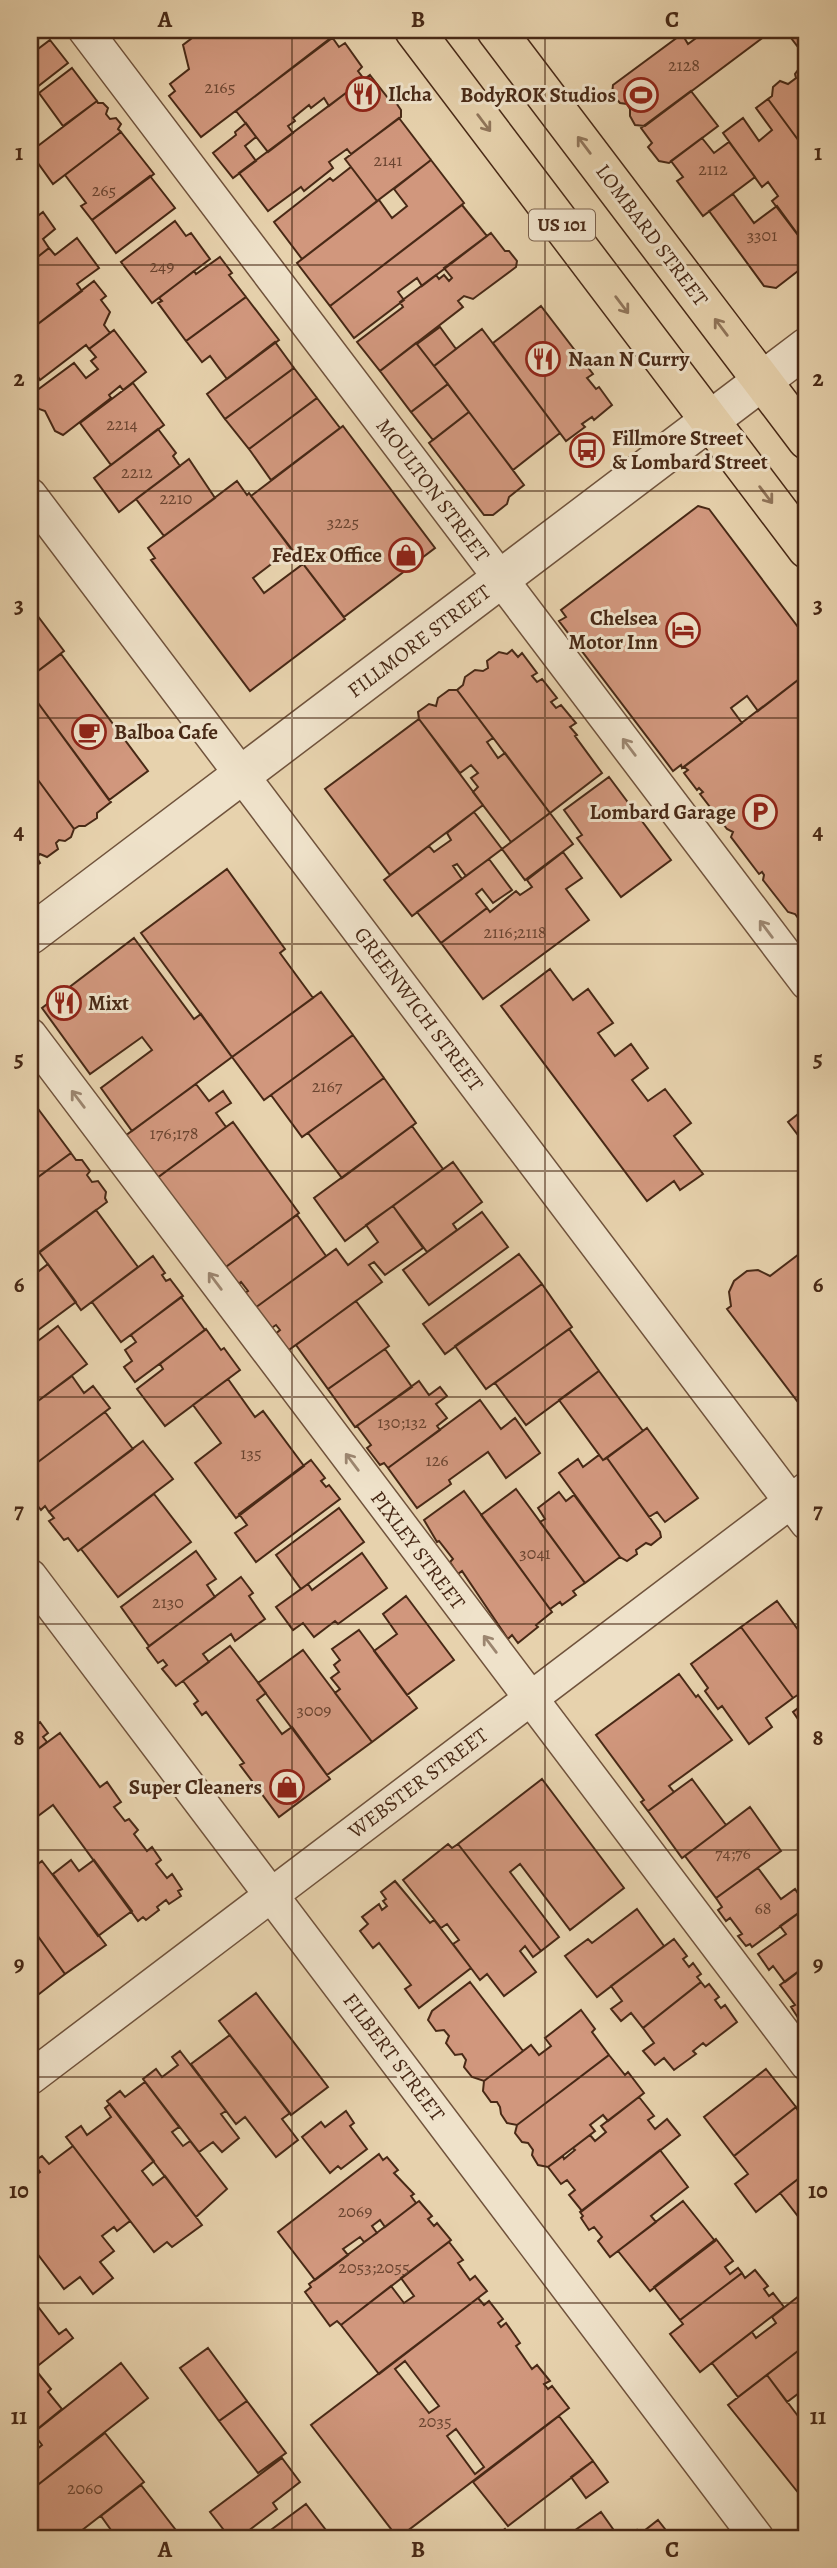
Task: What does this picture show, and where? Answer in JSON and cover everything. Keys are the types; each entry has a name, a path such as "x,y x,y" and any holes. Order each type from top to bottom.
{"highway":[{"name":"US 101","path":"414,30 807,549"},
{"name":"LOMBARD STREET","path":"496,30 807,440"}],"street":[{"name":"MOULTON STREET","path":"85,30 807,983"},
{"name":"FILLMORE STREET","path":"30,935 807,347"},
{"name":"GREENWICH STREET","path":"30,495 802,1505"},
{"name":"PIXLEY STREET","path":"30,1035 807,2064"},
{"name":"WEBSTER STREET","path":"30,2078 531,1698 802,1505"},
{"name":"FILBERT STREET","path":"30,1576 757,2538"}],"building":[{"path":"332,30 336,35 201,137 169,96 175,91 170,84 189,69 183,45 200,32"},
{"path":"707,30 773,30 645,126 635,125 627,104 620,103 612,94 613,85 682,34 688,44"},
{"path":"785,30 807,30 807,59"},
{"path":"332,37 339,47 345,43 362,67 358,71 364,79 329,106 324,98 311,108 309,105 293,118 295,121 288,126 293,133 268,152 236,111"},
{"path":"50,40 68,63 32,91 30,55"},
{"path":"803,67 807,68 807,152 768,99 772,96 773,87 780,81 788,84"},
{"path":"72,68 97,101 63,126 39,93"},
{"path":"370,75 388,98 392,97 401,110 401,117 351,154 347,149 329,162 333,168 304,191 301,187 268,211 239,173"},
{"path":"691,91 718,126 669,163 659,161 648,147 652,143 641,128"},
{"path":"768,99 807,152 807,247 772,201 778,196 768,182 762,187 723,133 743,118 759,141 772,130 756,108"},
{"path":"97,101 108,108 106,114 110,119 116,118 121,124 118,129 121,132 53,184 30,152"},
{"path":"399,118 431,160 377,201 345,159"},
{"path":"246,123 256,137 245,146 256,161 233,178 213,153 236,135 235,132"},
{"path":"121,132 154,174 92,220 81,206 86,203 65,175"},
{"path":"702,138 714,153 729,142 755,177 703,216 677,181 683,177 671,161"},
{"path":"431,160 464,203 330,306 297,263 379,200 392,218 407,206 394,189"},
{"path":"351,167 377,201 302,259 274,222 330,178 333,181"},
{"path":"150,176 175,208 116,253 92,220"},
{"path":"733,194 754,223 777,206 807,247 807,264 776,288 764,286 709,211"},
{"path":"462,205 487,236 422,286 417,278 398,292 404,300 354,338 330,306"},
{"path":"43,212 55,229 43,239 49,248 30,263 30,222"},
{"path":"175,221 186,236 191,233 210,259 152,303 121,262"},
{"path":"491,233 517,261 516,267 473,299 464,296 458,301 463,307 380,371 357,342 403,307 400,302 436,275 439,279 444,275 449,281 452,278 444,268"},
{"path":"77,238 99,268 77,284 82,291 30,330 30,263 49,248 55,255"},
{"path":"220,257 232,273 229,275 246,297 186,341 158,303 162,301 159,298 194,271 196,274"},
{"path":"94,281 106,296 101,300 110,312 104,325 110,333 89,349 86,345 40,380 37,375 32,379 30,330"},
{"path":"246,297 279,340 227,379 210,356 202,362 186,341"},
{"name":"Naan N Curry","path":"541,306 593,374 587,378 596,389 599,387 612,405 594,420 592,417 582,424 585,427 566,441 493,343"},
{"path":"440,327 456,349 434,366 417,344"},
{"path":"482,329 560,433 513,470 434,366"},
{"path":"114,330 146,372 123,390 120,386 109,395 111,398 63,435 55,431 45,411 33,402 32,394 74,363 86,378 98,369 91,361 96,357 89,349"},
{"path":"275,342 294,368 225,419 207,394"},
{"path":"416,343 448,384 411,412 380,371"},
{"path":"294,368 317,398 249,449 225,419"},
{"path":"133,383 164,425 111,465 80,423"},
{"path":"448,384 469,412 433,440 411,412"},
{"path":"317,398 340,428 271,480 249,449"},
{"path":"469,412 524,485 493,515 484,515 429,443"},
{"path":"343,426 435,548 344,617 251,496"},
{"path":"158,429 176,453 173,456 180,466 119,512 94,478"},
{"path":"189,459 215,498 164,536 136,499"},
{"path":"237,481 291,549 253,578 264,593 303,564 345,619 250,691 151,560 155,558 148,548"},
{"name":"Chelsea Motor Inn","path":"698,506 709,509 807,639 807,673 758,711 747,696 731,708 742,723 682,768 681,765 673,771 559,621 566,617 561,610"},
{"path":"37,615 64,651 30,677 30,620"},
{"path":"512,650 518,657 522,653 537,673 532,676 537,682 542,679 557,698 551,702 556,708 561,705 576,723 570,727 602,773 550,813 457,690 463,685 465,677 475,670 483,671 488,668 487,661 499,652 507,654"},
{"name":"Balboa Cafe","path":"61,654 148,771 109,800 30,692 30,677"},
{"name":"Lombard Garage","path":"807,673 807,930 795,914 788,912 763,880 762,872 759,874 731,837 733,832 727,829 700,794 703,792 699,788 697,790 684,773 688,770 684,767"},
{"path":"449,690 457,690 493,738 487,742 498,758 505,753 550,813 511,842 473,792 478,787 471,778 478,773 471,765 460,773 419,719 418,712 429,704 436,706 438,698"},
{"path":"30,692 111,802 97,813 97,818 85,826 74,829 30,769"},
{"path":"419,719 483,805 390,875 325,789"},
{"path":"30,769 74,829 71,837 65,841 59,840 56,843 58,849 47,857 40,854 37,857 30,846"},
{"path":"609,777 671,860 621,897 577,838 582,835 564,810"},
{"path":"474,812 502,849 466,876 457,864 453,866 462,879 412,916 384,880 429,846 434,852 451,840 447,833"},
{"path":"550,813 573,844 525,880 502,849"},
{"path":"30,846 40,863 30,870"},
{"path":"563,852 582,878 566,889 589,920 483,999 441,943 487,908 490,912 516,891 520,895 532,887 527,880"},
{"path":"489,859 512,890 493,903 482,889 476,894 487,908 441,943 417,912"},
{"path":"227,869 285,949 280,953 313,998 232,1057 141,933"},
{"path":"134,938 194,1019 201,1014 232,1057 132,1131 101,1088 152,1050 142,1037 90,1074 42,1008"},
{"path":"550,969 573,1000 588,989 613,1023 598,1033 615,1056 631,1044 648,1068 632,1080 648,1101 665,1089 691,1123 674,1136 703,1174 680,1190 674,1181 647,1201 501,1006"},
{"path":"321,992 353,1035 264,1100 232,1057"},
{"path":"353,1035 384,1078 302,1137 271,1095"},
{"path":"384,1078 416,1123 342,1178 308,1133"},
{"path":"196,1084 209,1101 223,1091 231,1103 216,1113 226,1127 157,1178 125,1136"},
{"path":"30,1098 71,1153 30,1183"},
{"path":"807,1107 807,1147 788,1122"},
{"path":"233,1122 299,1213 223,1269 157,1178"},
{"path":"412,1126 443,1169 345,1241 314,1198"},
{"path":"71,1153 76,1160 82,1160 90,1171 87,1175 92,1182 98,1181 106,1192 107,1202 36,1255 30,1247 30,1183"},
{"path":"453,1162 482,1202 453,1224 457,1230 427,1252 393,1206"},
{"path":"393,1206 423,1248 385,1275 374,1262 369,1265 382,1282 286,1352 274,1335 280,1330 276,1325 270,1329 255,1308 336,1249 348,1265 378,1242 366,1225"},
{"path":"96,1210 138,1267 81,1310 39,1252"},
{"path":"482,1212 508,1247 429,1305 403,1270"},
{"path":"297,1215 326,1256 255,1308 242,1295 248,1291 241,1282 235,1287 223,1269"},
{"path":"807,1248 807,1414 727,1309 731,1306 729,1292 734,1281 747,1271 758,1270 770,1276"},
{"path":"519,1254 542,1284 445,1354 423,1324"},
{"path":"153,1256 165,1273 162,1275 166,1281 170,1279 183,1296 121,1342 92,1302"},
{"path":"48,1264 76,1302 30,1336 30,1278"},
{"path":"542,1284 572,1327 486,1389 455,1346"},
{"path":"181,1297 205,1330 135,1382 124,1367 132,1361 125,1350 136,1342 131,1335"},
{"path":"356,1301 389,1346 328,1389 296,1345"},
{"path":"58,1326 87,1364 30,1407 30,1347"},
{"path":"206,1329 240,1370 165,1426 137,1389 163,1369 160,1364"},
{"path":"569,1329 599,1371 526,1425 495,1383"},
{"path":"385,1349 412,1387 355,1427 328,1389"},
{"path":"599,1371 643,1431 603,1460 559,1400"},
{"path":"72,1376 84,1393 93,1386 110,1408 30,1468 30,1407"},
{"path":"228,1379 255,1417 263,1411 304,1466 236,1518 195,1463 221,1443 193,1405"},
{"path":"419,1381 429,1395 440,1387 447,1396 436,1404 447,1418 437,1426 440,1430 388,1468 384,1463 380,1465 367,1448 371,1445 357,1426"},
{"path":"480,1400 501,1429 515,1418 540,1453 506,1478 488,1452 449,1480 451,1484 417,1508 388,1468"},
{"path":"105,1412 133,1449 49,1512 45,1506 41,1510 30,1496 35,1492 30,1486 30,1468"},
{"path":"647,1428 698,1498 665,1522 657,1512 649,1517 607,1458"},
{"path":"143,1441 173,1479 78,1551 68,1538 64,1540 49,1521 54,1518 49,1512"},
{"path":"599,1455 603,1460 607,1458 660,1532 661,1537 651,1545 646,1543 636,1550 637,1554 627,1561 620,1557 559,1473 578,1459 583,1467"},
{"path":"311,1460 325,1478 321,1481 326,1487 329,1485 340,1499 256,1562 235,1533 247,1525 239,1514"},
{"path":"516,1489 585,1583 573,1591 576,1595 562,1605 560,1602 550,1609 481,1515"},
{"path":"464,1491 552,1612 518,1643 512,1635 508,1639 462,1571 458,1574 450,1562 453,1559 439,1541 437,1542 424,1520"},
{"path":"559,1492 566,1501 574,1495 620,1557 585,1583 540,1522 545,1519 538,1508"},
{"path":"154,1494 191,1542 118,1597 81,1549"},
{"path":"339,1508 364,1542 301,1589 276,1555"},
{"path":"196,1551 216,1579 207,1585 215,1597 149,1646 121,1607"},
{"path":"362,1553 387,1588 338,1624 335,1621 314,1637 303,1623 293,1630 276,1607 308,1584 312,1590"},
{"path":"241,1577 253,1593 249,1596 265,1619 235,1641 231,1634 203,1654 209,1662 176,1686 162,1669 167,1665 163,1660 158,1663 147,1648"},
{"path":"406,1596 454,1660 407,1695 374,1651 397,1634 383,1614"},
{"path":"777,1601 807,1642 807,1689 793,1698 741,1627"},
{"path":"741,1627 793,1698 766,1718 772,1727 749,1744 722,1706 718,1709 705,1691 708,1688 691,1664"},
{"path":"359,1630 417,1708 372,1742 335,1693 340,1689 331,1678 339,1672 334,1665 340,1660 332,1649"},
{"path":"230,1646 266,1693 257,1700 282,1734 292,1727 330,1779 279,1817 240,1765 244,1763 206,1712 202,1715 194,1704 198,1701 183,1681"},
{"path":"303,1650 372,1742 327,1775 258,1683"},
{"path":"679,1674 732,1740 669,1786 674,1792 648,1811 641,1802 644,1800 596,1735"},
{"path":"807,1701 807,1732 793,1712"},
{"path":"30,1718 35,1725 40,1722 48,1733 43,1737 47,1742 30,1755"},
{"path":"60,1733 100,1787 107,1782 121,1802 114,1807 125,1821 129,1819 138,1830 134,1834 147,1851 152,1847 161,1860 156,1864 167,1878 172,1874 182,1889 178,1891 181,1896 169,1904 166,1900 157,1907 159,1910 146,1920 143,1917 138,1921 53,1805 30,1822 30,1755"},
{"path":"807,1764 807,1780 800,1770"},
{"path":"542,1779 624,1888 570,1930 520,1864 510,1872 559,1937 541,1951 458,1844"},
{"path":"692,1779 726,1825 682,1858 648,1811"},
{"path":"750,1807 781,1851 716,1898 685,1856"},
{"path":"448,1844 452,1848 458,1844 541,1951 533,1957 525,1946 520,1951 536,1972 504,1996 487,1974 480,1980 453,1944 459,1940 447,1924 441,1928 403,1880"},
{"path":"71,1860 79,1871 94,1860 132,1911 98,1936 53,1874"},
{"path":"42,1861 106,1945 65,1974 30,1925 30,1870"},
{"path":"758,1868 781,1899 795,1889 807,1907 752,1947 750,1944 746,1946 738,1936 742,1934 730,1918 726,1921 718,1910 722,1907 716,1898"},
{"path":"395,1881 430,1923 434,1920 471,1968 419,2008 405,1989 411,1985 379,1943 373,1948 360,1931 368,1924 362,1917 379,1904 382,1910 387,1906 381,1892"},
{"path":"807,1907 807,1965 785,1982 773,1966 769,1970 758,1954 786,1934 780,1926"},
{"path":"637,1909 664,1946 597,1997 565,1956 588,1939 592,1943"},
{"path":"30,1925 65,1974 30,2001"},
{"path":"674,1939 687,1956 683,1959 689,1967 693,1963 701,1974 697,1977 701,1982 643,2028 631,2013 621,2021 611,2009 622,2001 611,1986"},
{"path":"807,1965 807,2022 806,2020 802,2024 791,2007 795,2005 780,1985"},
{"path":"470,1982 523,2051 484,2081 472,2077 464,2067 466,2060 462,2054 455,2055 446,2043 449,2036 444,2030 436,2031 428,2020 432,2011"},
{"path":"701,1982 705,1987 709,1984 719,1997 715,2000 721,2008 725,2005 737,2022 706,2046 703,2043 693,2051 696,2054 674,2070 664,2058 655,2065 643,2051 654,2043 643,2028"},
{"path":"256,1993 328,2087 291,2115 219,2021"},
{"path":"581,2010 595,2029 592,2032 609,2055 517,2125 507,2123 497,2102 491,2102 483,2091 484,2081 531,2045 539,2055 551,2046 545,2038"},
{"path":"230,2035 290,2113 282,2119 298,2140 276,2157 245,2117 236,2124 191,2064"},
{"path":"180,2051 226,2111 221,2114 239,2138 222,2152 213,2142 199,2152 143,2079 156,2069 162,2077 178,2065 172,2057"},
{"path":"609,2055 625,2075 628,2072 644,2093 608,2121 603,2115 590,2125 595,2131 548,2167 538,2165 528,2143 522,2142 515,2133 517,2125"},
{"path":"766,2069 796,2107 734,2156 704,2117"},
{"path":"145,2082 179,2127 172,2132 183,2146 190,2141 227,2189 196,2217 107,2101 120,2091 125,2097"},
{"path":"639,2097 654,2116 648,2120 655,2129 667,2119 680,2135 582,2211 569,2195 575,2190 567,2180 561,2184 548,2167 563,2156 564,2159 590,2135 595,2141 606,2132 601,2126"},
{"path":"110,2104 154,2161 142,2171 153,2185 165,2176 202,2225 172,2247 167,2242 154,2252 66,2137 81,2126 87,2135 111,2117 105,2108"},
{"path":"796,2107 807,2127 807,2172 756,2212 735,2184 748,2174 734,2156"},
{"path":"346,2111 354,2123 350,2126 367,2149 341,2169 338,2166 330,2173 302,2137 321,2122 325,2127"},
{"path":"73,2146 130,2221 117,2231 114,2227 102,2236 114,2251 100,2262 113,2278 93,2294 80,2277 64,2289 30,2244 30,2172 33,2177 40,2172 33,2162 42,2156 49,2164"},
{"path":"660,2150 688,2187 651,2216 656,2222 610,2257 598,2241 602,2237 594,2227 589,2230 580,2212"},
{"path":"379,2154 383,2160 387,2157 398,2170 394,2173 414,2194 411,2196 416,2203 385,2227 380,2220 372,2226 377,2233 364,2242 360,2237 343,2249 348,2255 315,2280 278,2232"},
{"path":"807,2172 807,2228 780,2193"},
{"path":"419,2201 432,2216 428,2219 434,2226 437,2223 451,2240 341,2325 337,2321 330,2326 305,2292 311,2287 309,2284"},
{"path":"683,2201 715,2241 650,2291 618,2251"},
{"path":"716,2239 733,2261 725,2267 730,2274 738,2268 742,2273 680,2320 654,2287"},
{"path":"449,2242 463,2260 458,2263 470,2280 475,2276 487,2291 379,2374 341,2325 391,2286 404,2303 414,2296 401,2278"},
{"path":"755,2270 768,2286 764,2289 769,2296 773,2293 784,2307 700,2372 670,2334 683,2324 680,2320 742,2273 745,2278"},
{"path":"804,2292 807,2297 807,2344 738,2397 712,2363 752,2332 756,2338 776,2323 772,2317"},
{"path":"478,2298 484,2305 489,2301 503,2319 498,2323 501,2327 506,2323 520,2343 516,2346 532,2369 537,2365 550,2381 544,2384 548,2389 552,2386 569,2408 398,2538 311,2425","holes":["405,2361 439,2406 429,2413 395,2369","456,2429 484,2467 475,2474 447,2436"]},
{"path":"36,2304 59,2334 66,2329 73,2338 30,2372 30,2309"},
{"path":"807,2344 807,2387 787,2402 767,2375"},
{"path":"208,2348 247,2401 219,2421 180,2368"},
{"path":"121,2363 148,2398 30,2491 30,2455 42,2445 33,2433"},
{"path":"34,2368 51,2389 48,2392 62,2409 30,2435 30,2372"},
{"path":"767,2375 807,2428 807,2514 799,2504 804,2500 728,2405"},
{"path":"247,2401 286,2453 258,2473 219,2421"},
{"path":"559,2416 593,2461 508,2526 473,2482"},
{"path":"105,2433 144,2482 72,2538 30,2538 30,2491"},
{"path":"282,2458 300,2482 273,2503 277,2509 239,2538 230,2538 210,2512"},
{"path":"593,2461 608,2482 586,2498 571,2477"},
{"path":"141,2485 182,2538 101,2538 111,2530 101,2516"},
{"path":"306,2504 332,2538 260,2538"},
{"path":"601,2512 613,2529 601,2538 580,2538 574,2531"},
{"path":"658,2520 672,2538 626,2538 637,2530 640,2534"},
{"path":"505,2529 512,2538 493,2538"}],"place":[{"name":"Ilcha","path":"363,94"},
{"name":"BodyROK Studios","path":"641,95"},
{"name":"Naan N Curry","path":"543,359"},
{"name":"Fillmore Street & Lombard Street","path":"587,450"},
{"name":"FedEx Office","path":"406,555"},
{"name":"Chelsea Motor Inn","path":"683,630"},
{"name":"Balboa Cafe","path":"89,732"},
{"name":"Lombard Garage","path":"760,812"},
{"name":"Mixt","path":"64,1003"},
{"name":"Super Cleaners","path":"287,1787"}]}
